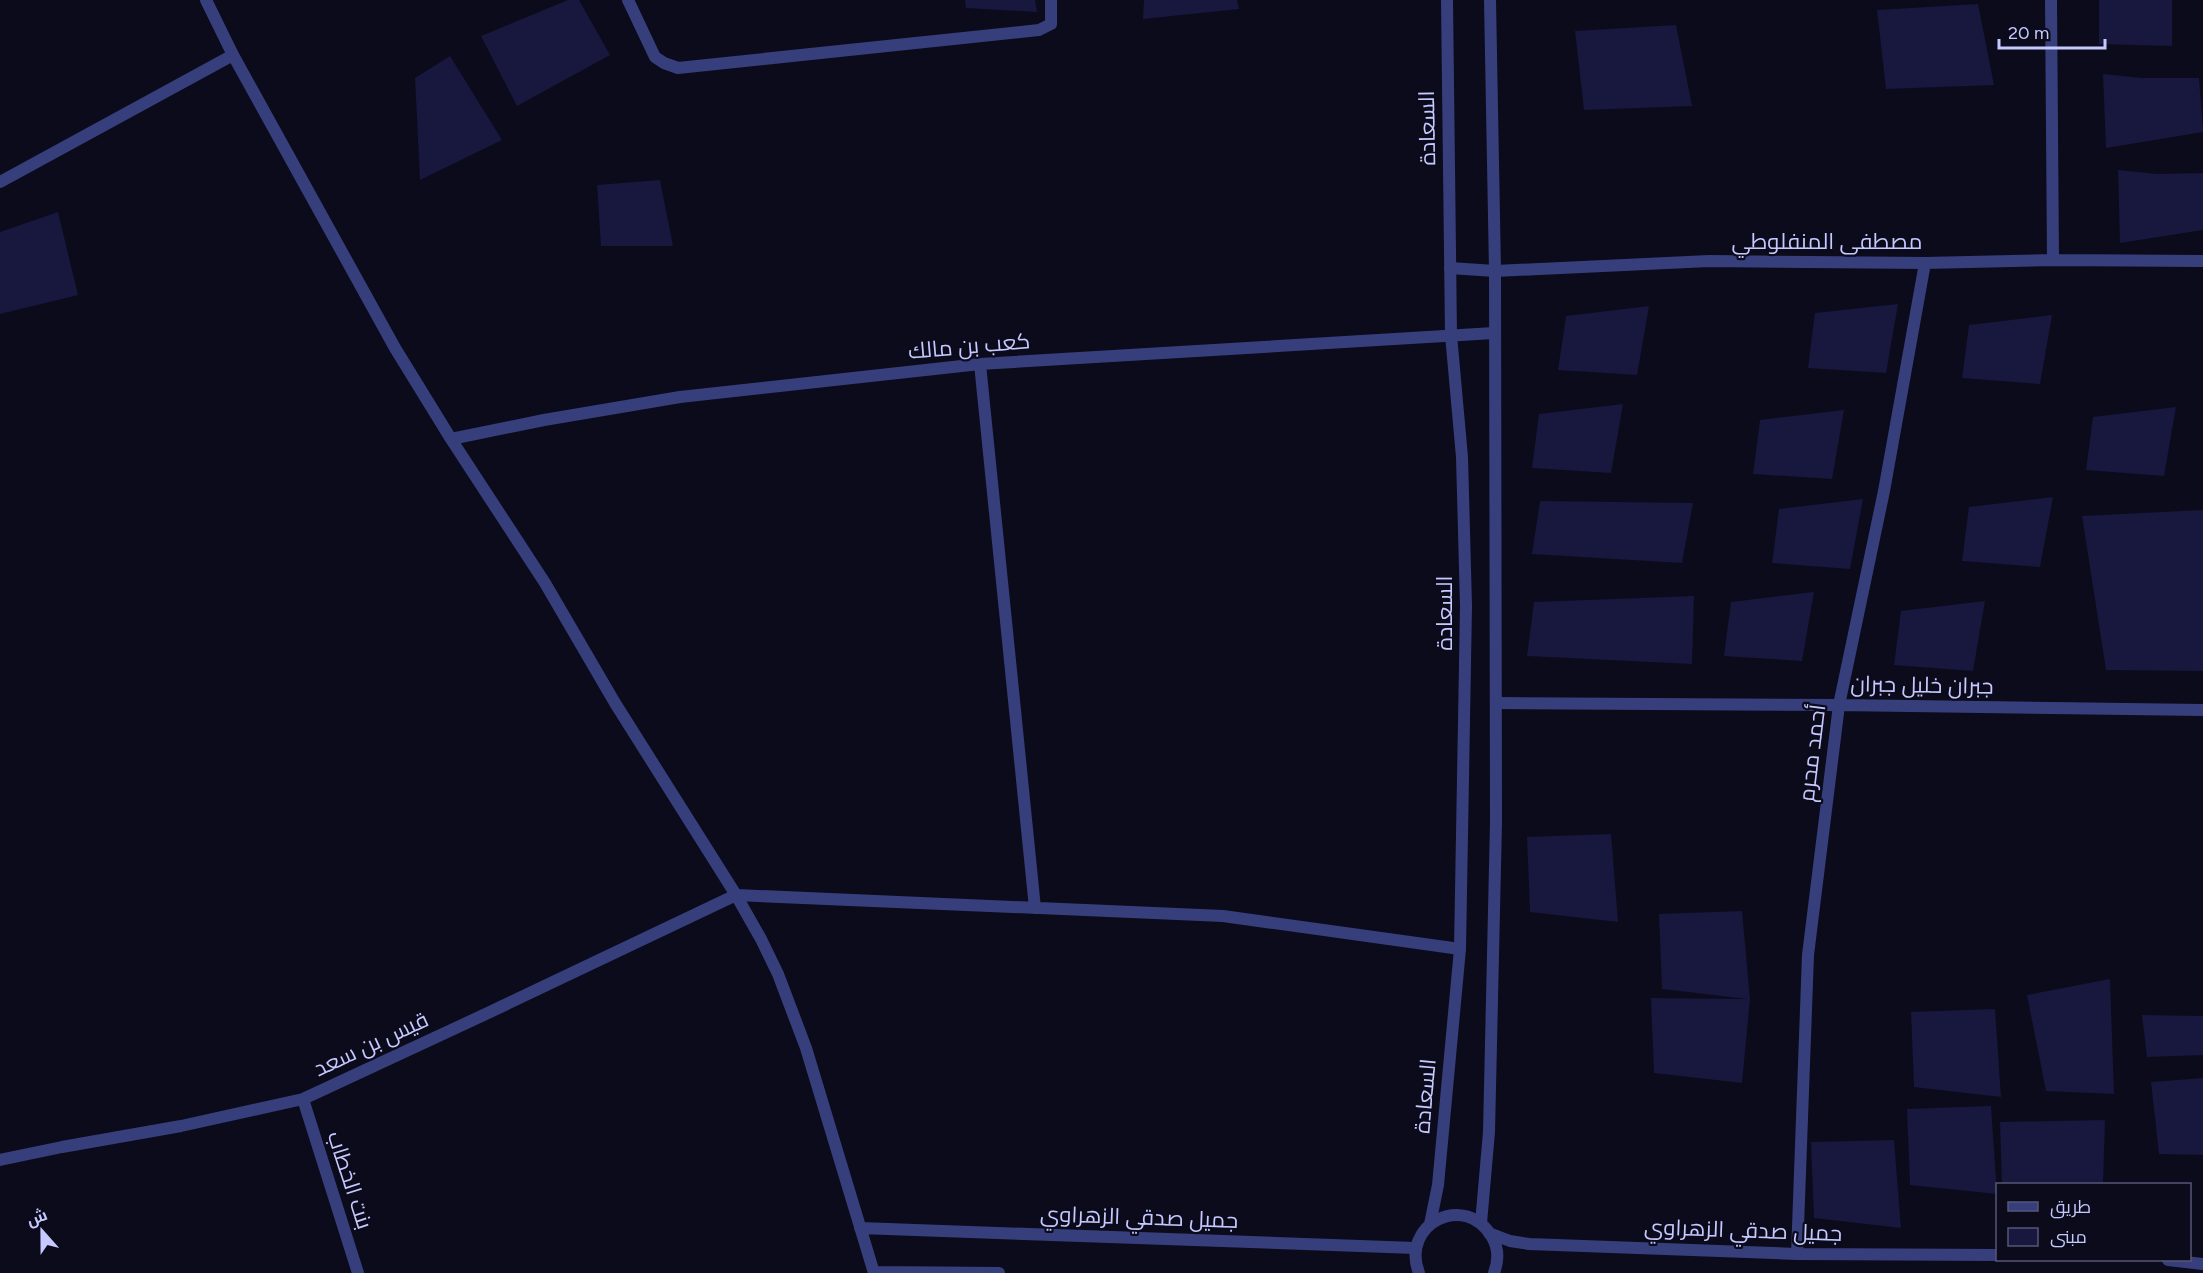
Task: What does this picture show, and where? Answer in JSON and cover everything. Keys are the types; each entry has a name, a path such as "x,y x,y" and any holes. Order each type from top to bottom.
{"street":[{"path":"206,0 232,55 395,348 545,583 615,703 736,895 778,974 806,1047 874,1272 999,1273"},
{"path":"628,0 655,57 678,68 1039,30 1051,24 1051,0"},
{"name":"السعادة","path":"1430,1224 1438,1185 1460,949 1466,606 1462,458 1451,335 1446,0"},
{"path":"1490,0 1495,271 1496,822 1485,1228 1497,1246 1498,1259 1494,1273"},
{"path":"2051,0 2053,260"},
{"path":"0,182 232,55"},
{"name":"مصطفى المنفلوطي","path":"1450,268 1495,271 1709,261 1925,263 2053,260 2203,261"},
{"name":"أحمد محرم","path":"1797,1254 1808,955 1839,705 1884,491 1925,263"},
{"name":"كعب بن مالك","path":"451,439 544,420 680,398 980,364 1494,333"},
{"path":"980,364 1035,908"},
{"name":"جبران خليل جبران","path":"1496,703 2203,710"},
{"path":"736,895 1223,916 1460,949"},
{"name":"قيس بن سعد","path":"0,1160 181,1126 303,1099 736,895"},
{"name":"بنت الخطاب","path":"303,1099 358,1273"},
{"name":"جميل صدقي الزهراوي","path":"1430,1224 1442,1217 1455,1215 1469,1217 1510,1241 1529,1244 1797,1254 1996,1255"},
{"path":"1419,1273 1415,1263 1415,1248 1420,1235 1430,1224"},
{"name":"جميل صدقي الزهراوي","path":"860,1228 1415,1248"},
{"path":"2173,1261 2198,1266"}],"building":[{"path":"568,0 579,0 610,55 517,106 481,36"},
{"path":"965,0 1035,0 1037,12 966,8"},
{"path":"1144,0 1237,0 1239,9 1143,19"},
{"path":"2099,0 2172,0 2172,46 2099,44"},
{"path":"1978,4 1994,85 1886,89 1877,10"},
{"path":"1676,25 1692,106 1584,110 1575,31"},
{"path":"450,56 502,140 420,180 415,78"},
{"path":"2103,74 2142,78 2199,78 2203,132 2106,148"},
{"path":"2118,170 2157,174 2203,173 2203,230 2120,243"},
{"path":"660,180 673,246 601,246 597,185"},
{"path":"58,212 78,295 0,314 0,232"},
{"path":"1898,304 1886,373 1808,368 1815,313"},
{"path":"1649,306 1637,375 1558,370 1566,316"},
{"path":"2052,315 2040,384 1962,378 1969,325"},
{"path":"1623,404 1611,473 1532,468 1539,414"},
{"path":"2176,407 2164,476 2086,470 2093,417"},
{"path":"1844,410 1832,479 1753,474 1760,420"},
{"path":"2053,497 2040,567 1962,561 1969,507"},
{"path":"1863,499 1850,569 1772,563 1779,509"},
{"path":"1540,501 1693,503 1682,563 1532,554"},
{"path":"2203,510 2203,671 2106,670 2082,516"},
{"path":"1814,592 1802,661 1724,656 1731,602"},
{"path":"1694,596 1692,664 1527,656 1534,602"},
{"path":"1985,601 1973,671 1894,665 1901,611"},
{"path":"1611,834 1618,922 1530,912 1527,837"},
{"path":"1742,911 1750,999 1742,1083 1654,1073 1651,998 1747,999 1662,989 1659,914"},
{"path":"2110,979 2114,1094 2046,1091 2027,995"},
{"path":"1995,1009 2001,1097 1914,1087 1911,1012"},
{"path":"2142,1015 2203,1016 2203,1055 2147,1057"},
{"path":"2203,1078 2203,1155 2159,1154 2151,1082"},
{"path":"1991,1106 1996,1194 1910,1185 1907,1109"},
{"path":"2105,1120 2103,1183 2002,1183 2000,1122"},
{"path":"1894,1140 1901,1228 1814,1218 1811,1142"}]}
